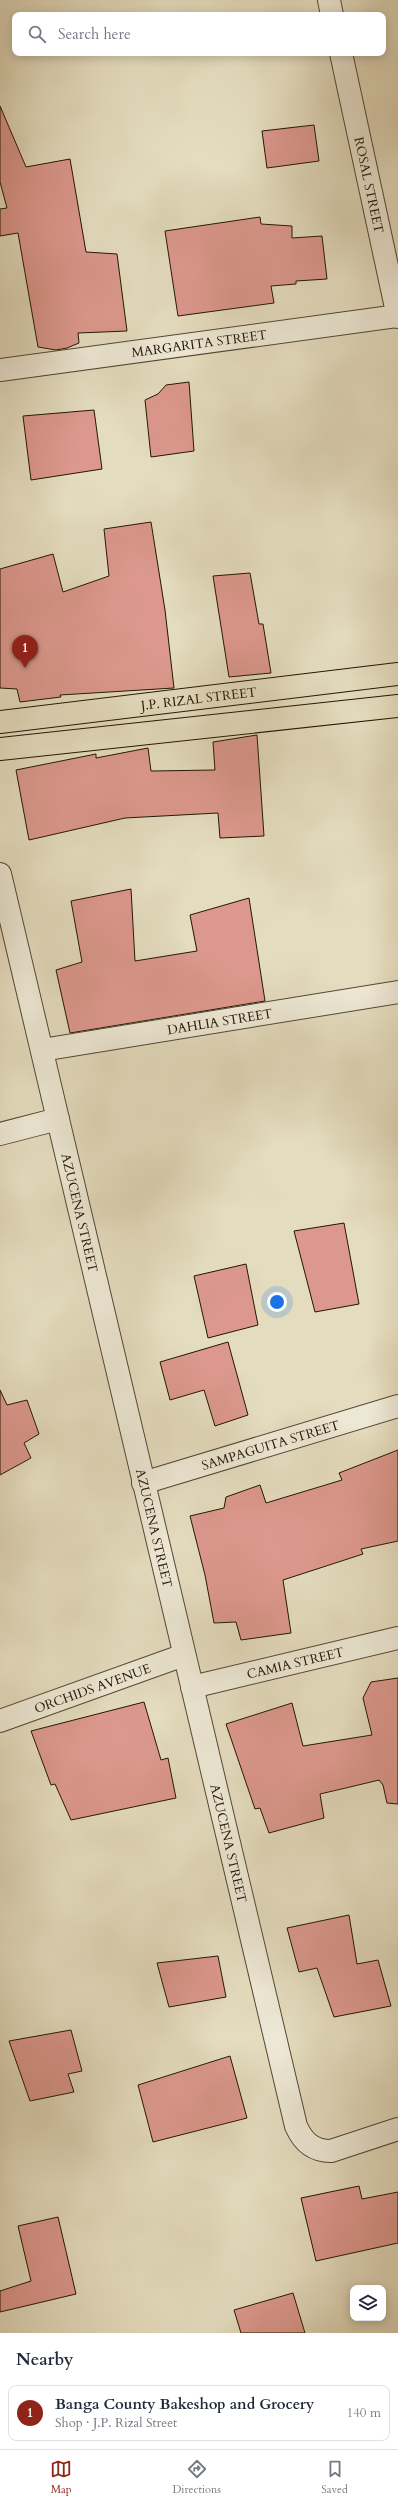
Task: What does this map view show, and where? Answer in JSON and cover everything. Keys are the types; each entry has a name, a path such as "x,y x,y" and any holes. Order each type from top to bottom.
{"main road":[{"name":"J.P. RIZAL STREET","path":"0,722 398,674"},
{"path":"0,749 398,706"}],"street":[{"path":"329,0 331,12"},
{"name":"ROSAL STREET","path":"341,56 398,316"},
{"name":"MARGARITA STREET","path":"0,370 398,316"},
{"name":"AZUCENA STREET","path":"0,874 296,2126 300,2136 315,2148 327,2151 342,2149 398,2129"},
{"name":"DAHLIA STREET","path":"42,1050 398,992"},
{"path":"0,1134 58,1119"},
{"name":"SAMPAGUITA STREET","path":"143,1483 398,1406"},
{"name":"CAMIA STREET","path":"192,1688 398,1638"},
{"name":"ORCHIDS AVENUE","path":"0,1721 184,1655"}],"building":[{"path":"0,106 26,167 70,159 86,252 117,254 127,331 78,333 79,343 67,348 56,350 38,347 18,233 0,236 0,209 7,208 0,182"},
{"path":"314,125 319,161 267,168 262,131"},
{"path":"260,217 261,224 292,226 292,238 322,236 327,279 296,281 296,284 271,286 274,303 178,316 165,231"},
{"path":"189,382 194,451 151,457 145,400 158,394 166,385"},
{"path":"94,410 102,469 31,480 23,416"},
{"path":"151,522 165,610 174,688 60,695 61,697 20,702 17,689 0,688 0,569 53,554 63,592 109,576 104,529"},
{"path":"250,573 259,624 263,624 271,673 229,677 213,576"},
{"path":"257,735 264,836 220,838 218,813 125,818 29,840 16,770 96,754 96,758 148,748 151,771 215,770 213,742"},
{"path":"131,889 135,961 197,951 190,915 249,898 265,1001 70,1033 56,970 82,962 71,901"},
{"path":"344,1223 359,1304 315,1312 294,1231"},
{"path":"246,1264 258,1325 208,1338 194,1276"},
{"path":"228,1342 248,1415 215,1426 204,1390 170,1400 160,1362"},
{"path":"0,1390 7,1405 27,1400 39,1434 24,1443 31,1458 0,1475"},
{"path":"398,1450 398,1541 361,1549 363,1554 283,1580 291,1633 241,1640 236,1622 214,1623 205,1575 190,1516 224,1508 226,1497 260,1485 266,1503 342,1480 339,1473"},
{"path":"398,1678 398,1804 387,1803 383,1785 379,1780 320,1794 324,1818 269,1833 260,1808 255,1809 226,1724 292,1703 303,1746 372,1735 363,1698 371,1682"},
{"path":"144,1702 161,1760 168,1758 176,1798 71,1820 55,1784 51,1785 31,1731"},
{"path":"349,1915 357,1964 378,1960 391,2006 334,2017 317,1968 299,1972 287,1928"},
{"path":"218,1956 226,1997 169,2007 157,1963"},
{"path":"71,2030 82,2071 68,2074 74,2092 30,2101 9,2041"},
{"path":"230,2056 247,2118 153,2142 138,2085"},
{"path":"359,2186 362,2199 398,2192 398,2243 316,2261 301,2198"},
{"path":"58,2217 76,2294 0,2312 0,2291 31,2281 18,2226"},
{"path":"293,2293 305,2333 241,2333 234,2310"}],"place":[{"name":"Banga County Bakeshop and Grocery","path":"25,668"}]}
